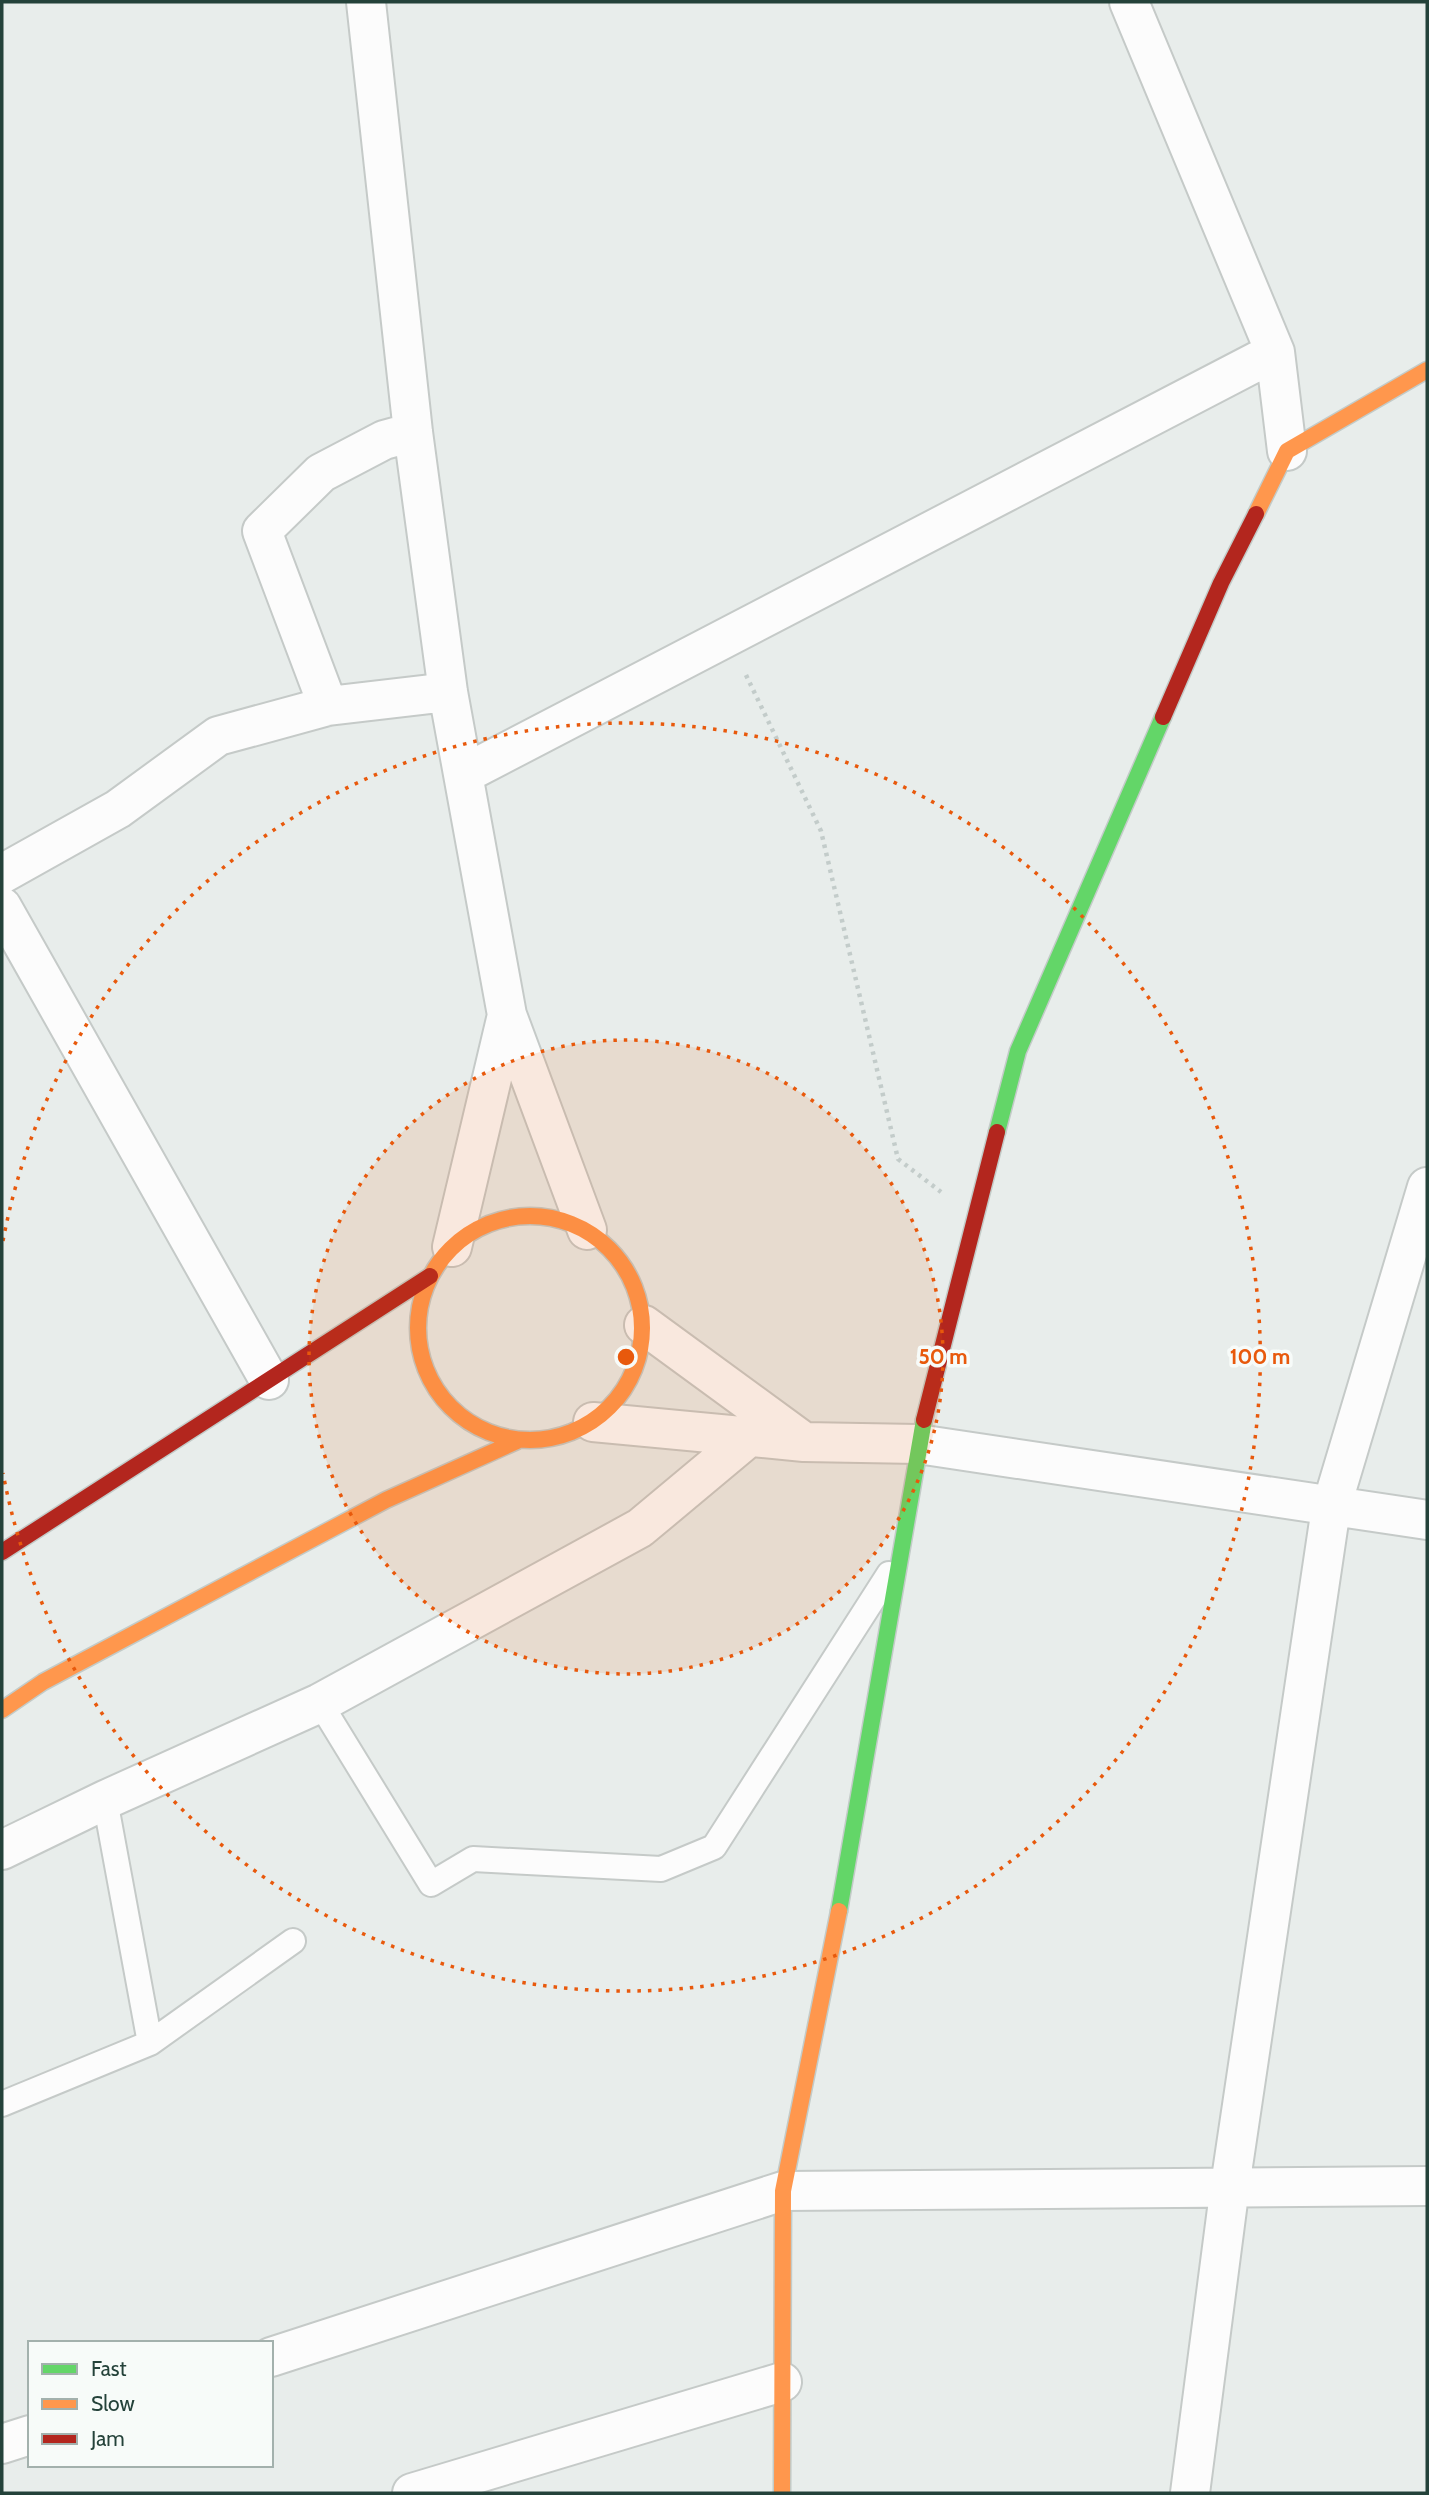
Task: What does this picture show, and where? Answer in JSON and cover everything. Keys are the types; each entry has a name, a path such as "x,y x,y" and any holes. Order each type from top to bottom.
{"street":[{"path":"366,2 413,432 448,692 507,1015 587,1230"},
{"path":"1129,2 1275,352 1287,451"},
{"path":"464,774 1275,352"},
{"path":"782,2493 783,2191 836,1931 918,1444 1018,1051 1221,583 1287,451 1427,370"},
{"path":"328,706 262,531 321,473 384,440 413,432"},
{"path":"2,874 118,809 218,736 328,706 448,692"},
{"path":"2,907 269,1380"},
{"path":"2,1552 269,1380 441,1261 482,1227 517,1216 553,1218 587,1230 617,1254 636,1287 644,1325 638,1363 620,1398 593,1422 556,1439 517,1441 480,1430 451,1409 429,1380 419,1346 419,1310 441,1261 507,1015"},
{"path":"1190,2493 1230,2186 1331,1508 1427,1187"},
{"path":"644,1325 804,1442"},
{"path":"593,1422 804,1442 918,1444 1331,1508 1427,1520"},
{"path":"2,1850 105,1800 320,1703 640,1528 748,1437"},
{"path":"2,1710 43,1682 386,1500 517,1441"},
{"path":"273,2356 783,2191 1427,2186"},
{"path":"412,2493 782,2382"},
{"path":"2,2444 28,2436"}],"lane":[{"path":"320,1703 431,1884 473,1859 661,1869 714,1847 897,1562"},
{"path":"105,1800 150,2043"},
{"path":"2,2104 150,2043 293,1941"}],"path":[{"path":"728,637 821,831 898,1159 975,1218"}],"traffic: fast":[{"path":"997,1132 1018,1051 1163,717"},
{"path":"839,1911 924,1420"}],"traffic: slow":[{"path":"1256,514 1287,451 1427,370"},
{"path":"519,1216 541,1216 583,1229 601,1241 617,1257 634,1285 642,1328 634,1371 617,1399 601,1415 573,1432 541,1440 519,1440 477,1427 459,1415 443,1399 426,1371 418,1339 418,1317 431,1275 443,1257 459,1241 487,1224 519,1216"},
{"path":"2,1710 43,1682 386,1500 517,1441"},
{"path":"782,2493 783,2191 839,1911"}],"traffic: jam":[{"path":"1163,717 1221,583 1256,514"},
{"path":"924,1420 997,1132"},
{"path":"2,1552 430,1276"}]}
